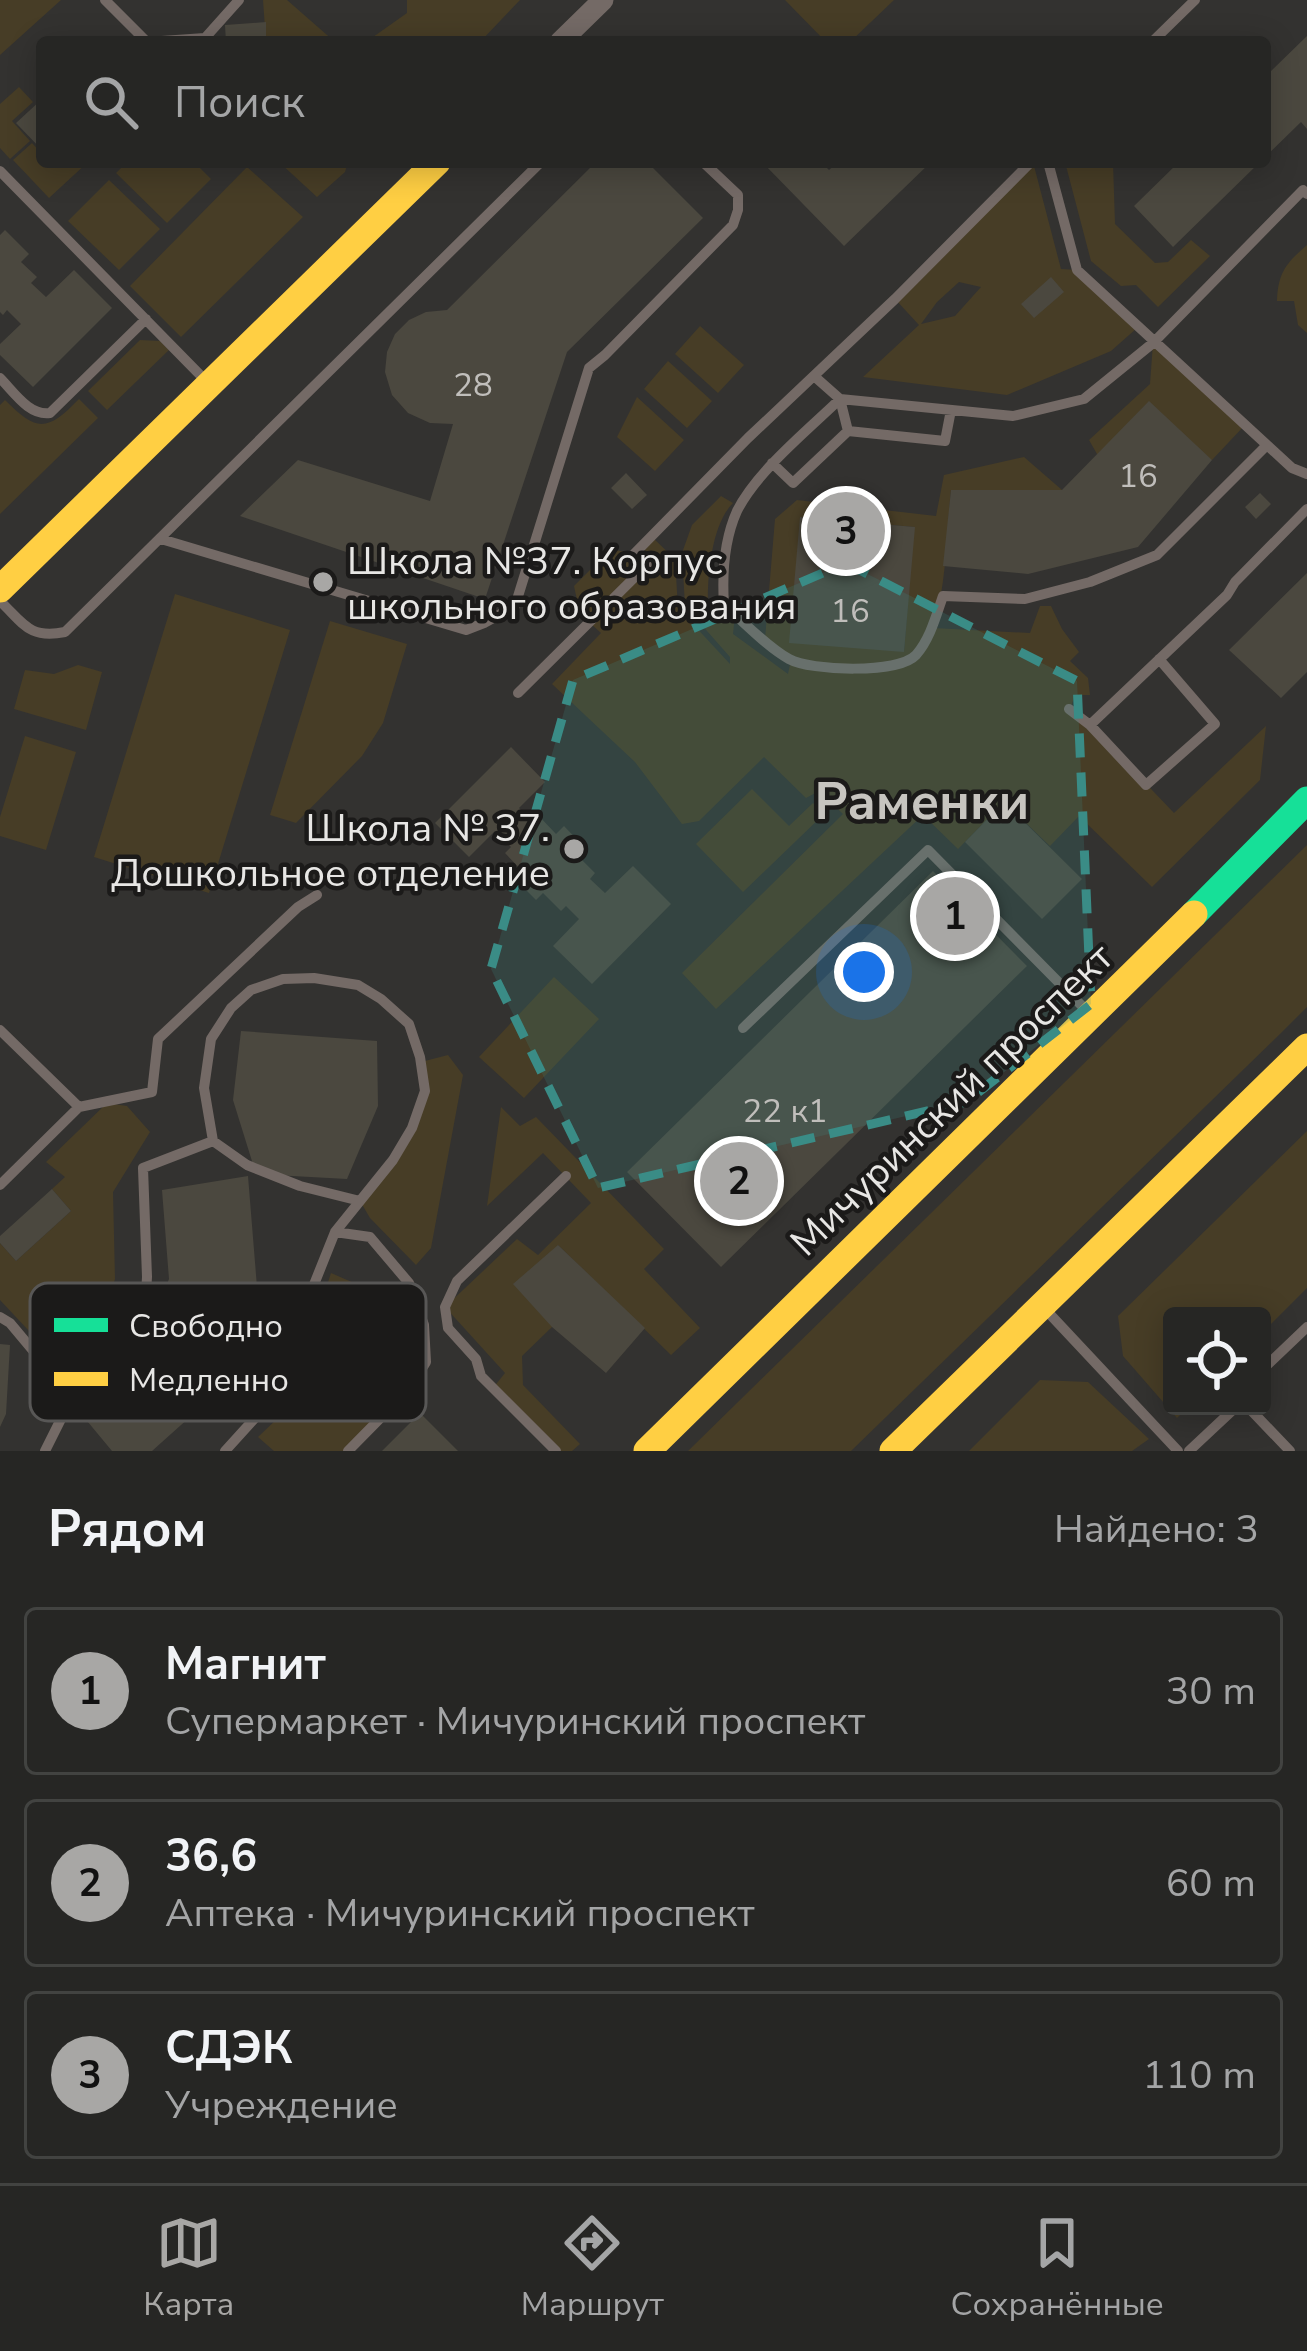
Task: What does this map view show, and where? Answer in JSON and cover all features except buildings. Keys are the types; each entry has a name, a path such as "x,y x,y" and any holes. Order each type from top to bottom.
{"main road":[{"path":"0,590 431,168"},
{"name":"Мичуринский проспект","path":"647,1451 1307,800"},
{"path":"892,1451 1307,1047"}],"street":[{"path":"566,36 603,0"}],"lane":[{"path":"105,0 141,36"},
{"path":"207,36 238,0"},
{"path":"1158,36 1195,0"},
{"path":"0,601 31,632 46,636 65,632 535,168"},
{"path":"160,539 466,630 515,606 589,368 734,225 738,196 710,168"},
{"path":"518,693 646,565 634,554 1025,168"},
{"path":"1050,168 1076,270 1292,468 1307,474"},
{"path":"0,171 210,384"},
{"path":"1267,445 1157,555 1090,582 1025,598 943,596 932,629 914,658 890,667 791,661 724,605 722,569 737,512 772,463 840,399 1013,416 1084,399 1153,343 1303,190 1307,194"},
{"path":"0,378 34,412 50,413 146,319"},
{"path":"814,376 840,399 848,431"},
{"path":"772,463 793,483 848,431 945,441 951,410"},
{"path":"1090,725 1226,595 1307,508"},
{"path":"1070,709 1146,784 1215,724 1159,659"},
{"path":"742,1028 928,850 1091,1015"},
{"path":"0,1185 79,1107 152,1092 158,1039 298,907 317,895"},
{"path":"226,974 251,990"},
{"path":"315,1283 335,1232 360,1201 393,1160 412,1128 424,1091 421,1057 409,1024 358,985 283,979 251,990 231,1007 211,1040 204,1088 213,1142 247,1165 300,1186 360,1201"},
{"path":"0,1030 79,1107"},
{"path":"147,1283 143,1168 213,1142"},
{"path":"556,1451 481,1376 476,1359 448,1328 445,1307 457,1281 566,1176"},
{"path":"335,1232 370,1237 409,1283"},
{"path":"1042,1306 1178,1451"},
{"path":"0,1317 30,1347"},
{"path":"1271,1361 1307,1327"},
{"path":"1189,1451 1227,1415"},
{"path":"1256,1415 1290,1451"},
{"path":"46,1451 61,1421"},
{"path":"225,1451 252,1421"},
{"path":"348,1451 378,1421"}],"highlighted area":[{"path":"846,563 1077,681 1091,1004 966,1102 598,1188 491,969 573,680"}],"shaded area":[{"path":"0,0 61,0 0,55"},
{"path":"263,0 287,0 328,36 266,36"},
{"path":"407,0 520,0 486,36 374,36 407,13"},
{"path":"785,0 894,0 856,36 820,36"},
{"path":"19,87 33,102 12,121 30,141 10,159 0,148 0,104"},
{"path":"32,143 36,168 82,168 49,198 13,160"},
{"path":"121,168 200,168 211,179 167,223 116,173"},
{"path":"246,168 303,217 181,337 130,286"},
{"path":"286,168 346,168 317,197"},
{"path":"1027,168 1035,168 1061,269 1077,270 1137,328 1111,351 1007,395 863,377 919,325 895,299","holes":["959,282 981,287 955,316 921,324"]},
{"path":"1067,168 1113,168 1115,224 1155,263 1168,262 1191,240 1210,256 1158,307 1136,285 1121,286 1091,261"},
{"path":"109,180 160,229 119,270 68,221"},
{"path":"1307,245 1307,333 1298,325 1294,301 1277,301 1284,269"},
{"path":"700,326 744,365 718,393 675,354"},
{"path":"140,340 160,341 169,350 107,410 88,391"},
{"path":"1153,343 1245,425 1212,460 1097,454 1089,440 1150,384"},
{"path":"668,361 712,401 687,428 644,389"},
{"path":"637,397 684,440 655,471 617,437"},
{"path":"79,399 98,418 0,514 0,405 5,400 26,418 42,424 58,418"},
{"path":"1024,457 1062,490 951,490 944,577 933,628 1030,633 1040,606 1051,606 1079,652 1070,661 1088,678 1090,695 1075,695 1070,709 1174,813 1266,726 1260,780 1152,887 1079,816 1050,846 1004,802 958,849 923,815 716,1009 682,973 843,814 819,791 806,798 764,757 699,821 682,824 635,762 552,684 601,633 580,614 574,586 611,549 634,554 652,537 675,559 678,608 730,664 730,657 685,606 682,553 692,525 721,496 733,503 715,538 708,608 724,605 735,614 733,634 788,674 791,660 765,639 775,519 797,500 936,516 944,475","holes":["800,517 914,527 904,652"]},
{"path":"175,594 290,630 209,893 94,857"},
{"path":"330,621 407,644 383,723 362,756 296,823 270,815"},
{"path":"78,665 102,672 86,730 14,709 25,670 54,674"},
{"path":"25,736 76,752 46,850 0,836 0,817"},
{"path":"752,789 789,826 813,803 824,814 743,892 696,844"},
{"path":"1307,845 1307,1007 1280,1034 851,1451 688,1451"},
{"path":"554,977 599,1019 524,1098 479,1057"},
{"path":"448,1055 463,1075 431,1248 416,1265 370,1218 360,1201 393,1160 425,1091 421,1062"},
{"path":"107,1103 127,1106 150,1132 113,1192 114,1283 30,1283 29,1331 0,1300 0,1243 16,1261 71,1211 52,1189 65,1177 46,1162"},
{"path":"501,1107 520,1126 536,1117 664,1249 644,1269 700,1328 671,1355 558,1245 552,1327 522,1356 523,1385 580,1444 572,1451 556,1451 493,1388 505,1373 445,1307 517,1239 538,1255 591,1203 543,1153 487,1206"},
{"path":"1307,1131 1307,1288 1271,1324 1271,1307 1163,1307 1163,1402 1123,1356 1118,1316"},
{"path":"331,1273 354,1283 328,1283"},
{"path":"1040,1380 1088,1382 1149,1439 1132,1451 969,1451"},
{"path":"275,1421 376,1421 348,1451 274,1451 258,1437"}],"traffic: fast":[{"path":"1194,914 1307,800"}],"traffic: slow":[{"path":"0,589 431,168"},
{"path":"647,1451 1194,914"},
{"path":"893,1451 1307,1047"}],"place":[{"name":"СДЭК","path":"846,531"},
{"name":"Школа №37. Корпус школьного образования","path":"323,582"},
{"name":"Школа № 37. Дошкольное отделение","path":"574,849"},
{"name":"Магнит","path":"955,916"},
{"name":"36,6","path":"739,1181"}],"district":[{"name":"Раменки","path":"922,801"}]}
